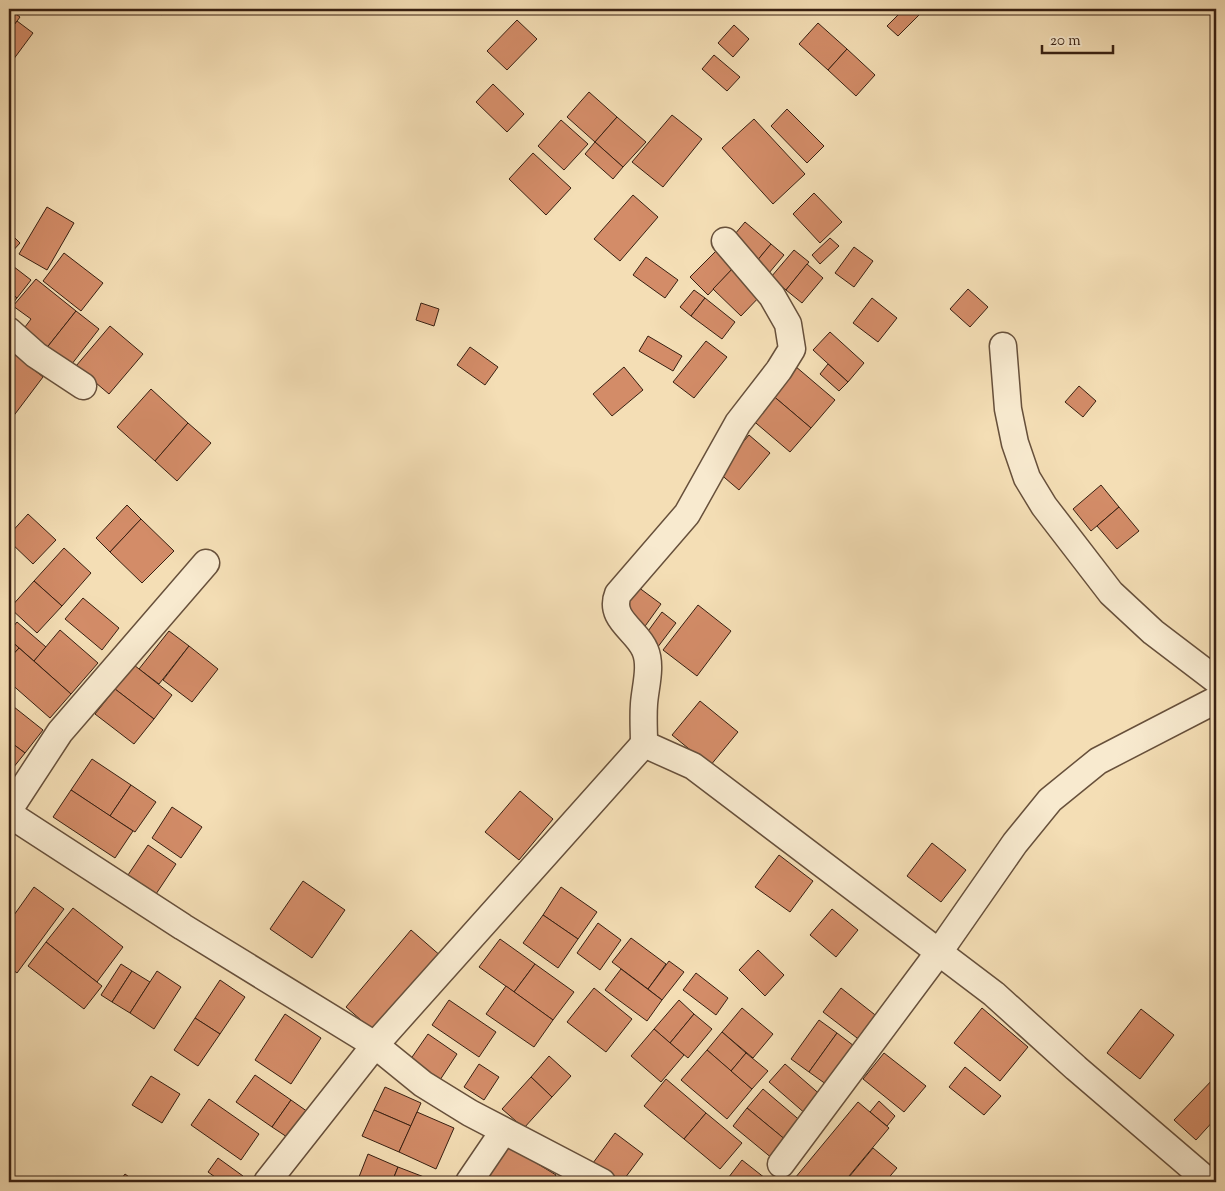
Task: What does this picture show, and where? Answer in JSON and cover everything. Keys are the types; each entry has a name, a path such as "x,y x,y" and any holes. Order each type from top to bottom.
{"street":[{"path":"267,1182 375,1046 644,744 644,707 648,661 641,642 618,616 615,602 618,594 687,514 738,423 779,370 792,349 788,324 772,296 725,241"},
{"path":"9,331 36,355 83,386"},
{"path":"1002,346 1008,409 1015,443 1027,478 1044,506 1111,593 1153,632 1216,680"},
{"path":"206,563 60,732 9,812 183,927 375,1046 423,1084 503,1132 602,1182"},
{"path":"781,1164 940,952 1015,842 1050,800 1098,761 1216,700"},
{"path":"644,744 693,766 940,952 994,994 1091,1081 1209,1182"},
{"path":"469,1182 503,1132"}],"building":[{"path":"9,9 20,17 9,32"},
{"path":"155,9 168,9 162,15"},
{"path":"904,9 918,9 922,12 898,36 887,26"},
{"path":"517,20 537,39 507,70 487,51"},
{"path":"17,21 33,33 13,60 9,57 9,32"},
{"path":"818,23 847,49 828,70 799,44"},
{"path":"734,25 749,39 733,57 718,43"},
{"path":"847,49 875,75 856,96 828,70"},
{"path":"714,55 740,77 727,91 702,69"},
{"path":"493,84 524,114 507,132 476,102"},
{"path":"589,92 617,117 595,142 567,117"},
{"path":"787,109 824,146 807,163 771,126"},
{"path":"672,115 702,139 663,187 632,162"},
{"path":"617,117 646,142 623,167 595,142"},
{"path":"754,119 805,174 773,204 722,148"},
{"path":"561,120 588,144 564,170 538,146"},
{"path":"595,142 623,167 613,179 585,154"},
{"path":"533,153 571,188 546,215 509,179"},
{"path":"814,193 842,222 820,243 793,214"},
{"path":"633,195 658,217 620,261 594,239"},
{"path":"47,207 74,223 47,270 19,254"},
{"path":"745,222 771,244 756,262 730,240"},
{"path":"9,232 20,243 9,255"},
{"path":"830,238 839,246 820,264 812,255"},
{"path":"771,244 784,255 769,273 756,262"},
{"path":"854,247 873,261 854,287 835,273"},
{"path":"719,248 736,265 708,295 690,277"},
{"path":"794,250 809,262 786,290 771,277"},
{"path":"64,253 103,283 81,311 43,281"},
{"path":"646,257 678,280 665,298 633,275"},
{"path":"9,263 31,280 17,298 9,291"},
{"path":"807,264 823,278 802,303 786,290"},
{"path":"736,265 764,292 741,316 713,289"},
{"path":"36,279 76,311 45,350 22,331 31,319 13,306"},
{"path":"968,289 988,307 970,327 950,309"},
{"path":"694,290 705,298 691,316 680,307"},
{"path":"9,291 17,298 9,308"},
{"path":"705,298 735,322 722,339 691,316"},
{"path":"872,298 897,318 878,342 853,323"},
{"path":"421,303 439,309 434,326 416,320"},
{"path":"76,311 99,329 68,369 45,350"},
{"path":"110,326 143,354 109,394 76,366"},
{"path":"830,332 864,363 848,382 813,350"},
{"path":"648,336 682,356 673,371 639,351"},
{"path":"706,341 727,357 694,398 673,382"},
{"path":"470,347 498,367 485,385 457,365"},
{"path":"9,350 43,377 9,422"},
{"path":"828,364 848,382 839,391 820,374"},
{"path":"795,366 835,400 811,428 771,394"},
{"path":"624,367 643,390 612,416 593,394"},
{"path":"1079,386 1096,401 1083,417 1065,402"},
{"path":"151,389 188,423 155,461 117,427"},
{"path":"771,394 811,428 790,452 750,418"},
{"path":"188,423 211,443 177,481 155,461"},
{"path":"749,435 770,453 739,490 718,472"},
{"path":"1101,485 1119,507 1091,531 1073,509"},
{"path":"127,505 141,519 110,552 96,538"},
{"path":"1119,507 1139,531 1117,549 1097,526"},
{"path":"28,514 56,540 33,564 9,541 9,535"},
{"path":"141,519 174,551 142,583 110,552"},
{"path":"64,548 91,573 62,606 34,581"},
{"path":"34,581 62,606 37,633 10,608"},
{"path":"638,587 661,604 643,629 620,611"},
{"path":"83,598 119,628 102,650 65,619"},
{"path":"698,605 731,631 697,676 663,650"},
{"path":"662,612 676,623 657,648 643,638"},
{"path":"17,622 46,647 34,661 9,639 9,632"},
{"path":"60,630 98,663 71,694 34,661"},
{"path":"169,631 189,646 159,684 139,669"},
{"path":"9,639 19,648 9,659"},
{"path":"189,646 218,669 192,702 163,680"},
{"path":"19,648 71,694 50,718 9,682 9,659"},
{"path":"134,665 172,695 154,719 115,689"},
{"path":"115,689 154,719 134,744 95,714"},
{"path":"700,701 738,732 710,766 672,735"},
{"path":"9,703 43,730 25,753 9,741"},
{"path":"9,741 25,753 9,773"},
{"path":"92,759 131,785 110,816 71,790"},
{"path":"131,785 156,802 135,832 110,816"},
{"path":"71,790 133,831 115,858 53,817"},
{"path":"520,791 553,819 519,860 485,832"},
{"path":"172,807 202,827 181,858 152,838"},
{"path":"932,843 966,870 941,902 907,876"},
{"path":"148,845 176,864 152,900 124,881"},
{"path":"779,855 813,881 790,912 755,887"},
{"path":"303,881 345,910 312,958 270,929"},
{"path":"34,887 64,909 17,973 9,967 9,922"},
{"path":"561,887 597,912 578,939 543,915"},
{"path":"73,908 123,947 97,982 46,942"},
{"path":"832,909 858,930 836,957 810,935"},
{"path":"543,915 578,939 558,968 523,943"},
{"path":"598,923 621,940 600,970 577,953"},
{"path":"411,930 442,957 377,1034 346,1007"},
{"path":"631,938 666,964 648,989 612,962"},
{"path":"500,939 535,964 514,992 479,967"},
{"path":"46,942 102,986 84,1009 28,966"},
{"path":"758,950 784,975 765,996 739,970"},
{"path":"669,961 684,972 662,1000 648,989"},
{"path":"121,964 132,971 112,1002 101,995"},
{"path":"535,964 574,992 553,1020 514,992"},
{"path":"621,969 662,1000 647,1021 605,990"},
{"path":"132,971 150,982 130,1013 112,1002"},
{"path":"157,971 181,987 154,1029 130,1013"},
{"path":"696,973 728,998 716,1015 683,990"},
{"path":"220,980 245,997 220,1034 195,1018"},
{"path":"506,986 553,1020 534,1047 486,1014"},
{"path":"594,988 632,1019 606,1052 567,1022"},
{"path":"841,988 879,1018 861,1041 823,1012"},
{"path":"449,1000 496,1032 479,1057 432,1025"},
{"path":"679,1000 694,1014 670,1043 654,1029"},
{"path":"742,1008 773,1034 753,1058 722,1032"},
{"path":"982,1008 1028,1047 1000,1081 954,1043"},
{"path":"1141,1009 1174,1035 1140,1079 1107,1053"},
{"path":"285,1014 321,1038 291,1084 255,1060"},
{"path":"694,1014 712,1029 688,1058 670,1043"},
{"path":"195,1018 220,1034 198,1066 174,1050"},
{"path":"819,1020 837,1033 809,1072 791,1059"},
{"path":"654,1029 684,1055 661,1082 631,1056"},
{"path":"722,1032 746,1053 731,1071 707,1050"},
{"path":"837,1033 858,1049 830,1087 809,1072"},
{"path":"428,1034 457,1054 440,1080 410,1060"},
{"path":"707,1050 752,1089 727,1119 681,1080"},
{"path":"746,1053 768,1071 752,1089 731,1071"},
{"path":"884,1053 926,1086 904,1112 863,1079"},
{"path":"549,1056 571,1076 552,1097 531,1077"},
{"path":"479,1064 499,1077 484,1100 464,1087"},
{"path":"785,1064 823,1097 807,1115 769,1082"},
{"path":"965,1067 1001,1096 984,1115 949,1087"},
{"path":"255,1075 291,1100 272,1127 236,1102"},
{"path":"151,1076 180,1094 162,1123 132,1105"},
{"path":"1216,1076 1216,1118 1196,1140 1174,1120"},
{"path":"531,1077 552,1097 524,1128 502,1109"},
{"path":"666,1079 706,1113 684,1139 644,1106"},
{"path":"385,1087 421,1103 411,1126 374,1110"},
{"path":"763,1089 803,1123 787,1141 747,1108"},
{"path":"209,1099 259,1134 241,1160 191,1125"},
{"path":"291,1100 308,1112 290,1139 272,1127"},
{"path":"879,1101 895,1116 887,1126 870,1112"},
{"path":"858,1102 889,1128 844,1182 800,1182 795,1178"},
{"path":"747,1108 787,1141 773,1159 733,1126"},
{"path":"374,1110 411,1126 399,1152 362,1136"},
{"path":"417,1112 454,1128 436,1169 399,1152"},
{"path":"706,1113 742,1143 720,1169 684,1139"},
{"path":"615,1133 643,1154 622,1182 593,1163"},
{"path":"507,1145 556,1175 552,1182 497,1182 487,1176"},
{"path":"873,1148 897,1168 885,1182 855,1182 849,1177"},
{"path":"368,1154 398,1167 392,1182 357,1182"},
{"path":"218,1158 243,1176 239,1182 222,1182 208,1172"},
{"path":"742,1160 770,1182 725,1182"},
{"path":"398,1167 437,1182 392,1182"},
{"path":"125,1174 136,1182 119,1182"}]}
